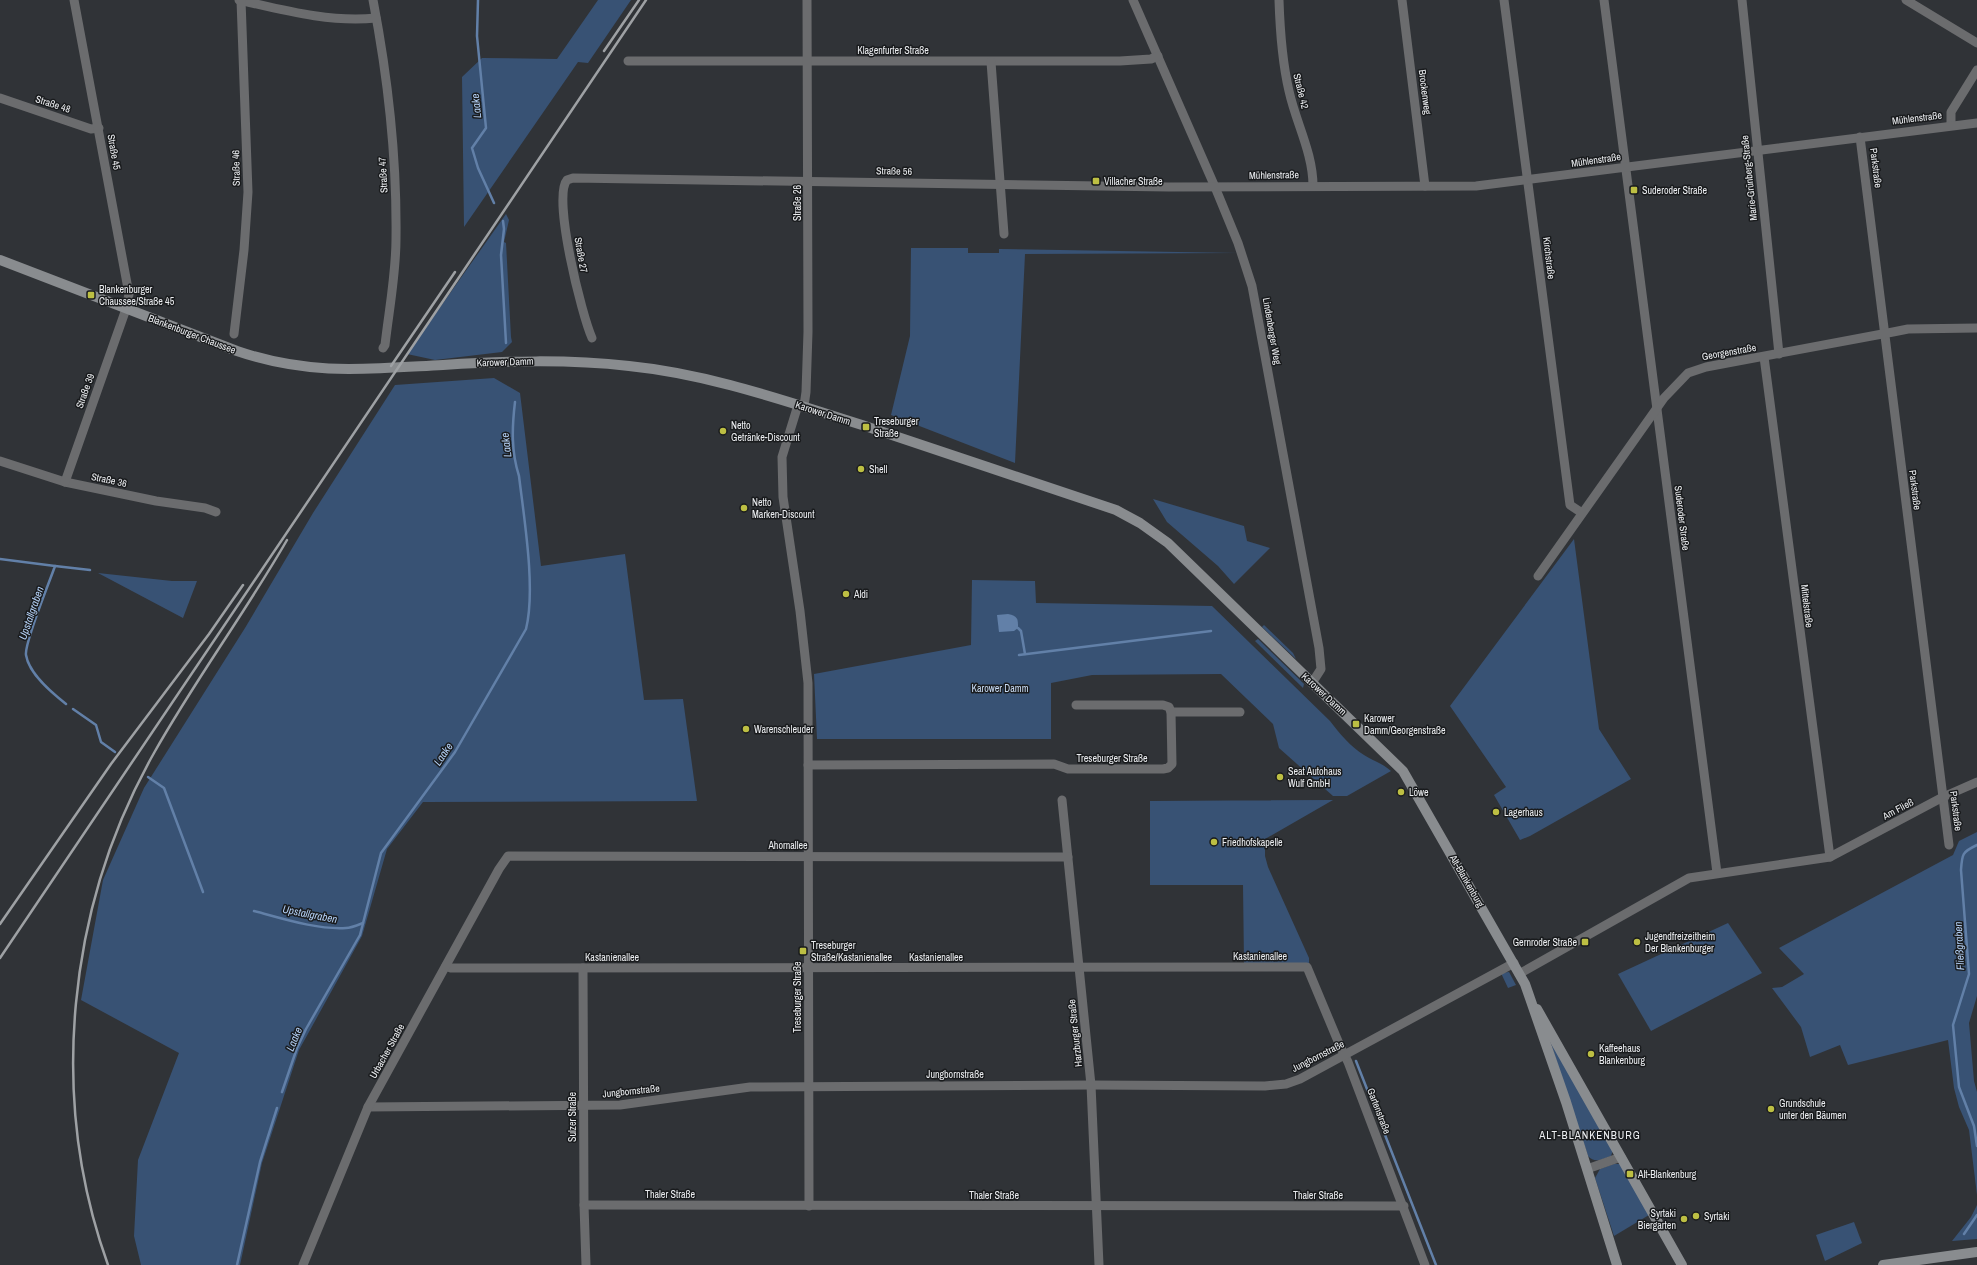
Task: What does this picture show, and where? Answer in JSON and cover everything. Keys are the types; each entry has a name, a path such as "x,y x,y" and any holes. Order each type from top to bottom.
{"main road":[{"name":"Blankenburger Chaussee","path":"0,260 264,360 304,368 368,369 422,366"},
{"name":"Karower Damm","path":"422,366 546,360 629,366 673,372 715,381 801,406 1127,515 1168,543 1400,766"},
{"name":"Alt-Blankenburg","path":"1400,766 1514,963 1530,999 1566,1102 1618,1265"},
{"name":"Alt-Blankenburg","path":"1530,999 1538,1010 1682,1265"},
{"path":"1883,1265 1977,1252"}],"street":[{"name":"Straße 45","path":"74,0 129,294 126,309"},
{"path":"240,0 310,15 358,20 376,18"},
{"name":"Straße 46","path":"234,334 244,250 248,192 240,0"},
{"name":"Straße 47","path":"373,0 390,114 395,174 396,240 385,345 383,348"},
{"name":"Straße 26","path":"801,406 806,392 808,340 807,0"},
{"name":"Lindenberger Weg","path":"1133,0 1215,187 1238,243 1252,286 1319,648 1321,669 1312,682"},
{"name":"Straße 42","path":"1278,0 1282,54 1289,92 1313,170 1313,186"},
{"name":"Brockenweg","path":"1402,0 1425,186"},
{"name":"Kirchstraße","path":"1504,0 1570,505 1582,513"},
{"name":"Suderoder Straße","path":"1604,0 1717,873"},
{"name":"Marie-Grünberg-Straße","path":"1742,0 1756,149 1780,354"},
{"path":"1906,0 1977,42"},
{"name":"Klagenfurter Straße","path":"628,61 1120,61 1151,59 1158,56"},
{"path":"991,62 1004,234"},
{"path":"1951,125 1951,112 1977,70"},
{"name":"Straße 48","path":"0,98 91,129 99,128"},
{"name":"Mühlenstraße","path":"1215,187 1476,186 1756,149 1977,123"},
{"name":"Parkstraße","path":"1860,137 1949,846"},
{"name":"Straße 56","path":"573,178 808,180 1215,187"},
{"name":"Straße 27","path":"573,178 567,180 563,188 567,244 580,306 592,338"},
{"name":"Straße 39","path":"65,482 126,309"},
{"name":"Georgenstraße","path":"1538,576 1657,410 1681,379 1694,370 1908,329 1977,328"},
{"name":"Mittelstraße","path":"1764,357 1830,857"},
{"name":"Treseburger Straße","path":"801,406 782,457 783,497 800,611 806,667 808,765 809,1206"},
{"name":"Straße 36","path":"0,461 65,482 156,501 205,508 216,512"},
{"path":"1076,705 1163,705 1169,707 1171,712 1240,712"},
{"name":"Treseburger Straße","path":"808,765 1054,764 1068,769 1163,769 1168,768 1172,764 1171,712"},
{"name":"Am Fließ","path":"1830,857 1943,797 1977,782"},
{"name":"Harzburger Straße","path":"1062,800 1091,1085 1098,1207 1099,1265"},
{"name":"Ahornallee","path":"508,856 1068,857"},
{"name":"Urbacher Straße","path":"303,1265 358,1126 499,869 508,856"},
{"path":"1519,974 1689,878 1830,857"},
{"name":"Jungbornstraße","path":"368,1107 620,1105 750,1087 1091,1085 1265,1086 1286,1084 1300,1079 1514,963"},
{"name":"Kastanienallee","path":"446,966 450,968 1307,967"},
{"name":"Gartenstraße","path":"1307,967 1345,1055 1404,1206 1425,1265"},
{"name":"Sulzer Straße","path":"583,968 583,1106 586,1265"},
{"path":"1587,1169 1621,1157"},
{"name":"Thaler Straße","path":"584,1205 1098,1207 1404,1206"}],"green space":[{"path":"598,0 631,0 588,63 578,62 464,227 462,77 482,58 557,59"},
{"path":"506,214 509,220 504,242 506,243 512,342 502,352 435,360 407,354"},
{"path":"911,248 968,248 968,253 999,253 999,249 1238,253 1025,254 1015,463 891,415 910,336"},
{"path":"494,378 520,393 541,566 625,554 644,700 683,699 697,801 423,802 387,849 362,936 299,1050 262,1163 240,1265 141,1265 134,1236 138,1160 179,1053 81,1000 103,880 144,788 245,628 313,513 395,385"},
{"path":"1153,499 1244,526 1247,541 1270,548 1234,584 1218,566 1167,522"},
{"path":"1574,539 1599,729 1631,779 1530,836 1520,840 1494,795 1506,787 1450,706"},
{"path":"98,573 172,581 197,581 183,618"},
{"name":"Karower Damm","path":"972,580 1035,581 1036,603 1212,606 1330,721 1350,744 1359,752 1391,771 1347,796 1333,796 1279,748 1273,724 1221,674 1092,675 1051,683 1051,739 817,739 814,674 971,645"},
{"path":"1264,625 1293,653 1296,659 1262,627"},
{"path":"1258,639 1304,684 1303,688 1255,641"},
{"path":"1333,800 1265,839 1265,856 1268,867 1309,958 1309,964 1244,963 1243,885 1150,885 1150,801"},
{"path":"1977,832 1977,996 1969,1023 1974,1081 1977,1092 1977,1195 1969,1130 1959,1107 1954,1088 1948,1040 1848,1065 1840,1045 1810,1057 1801,1027 1772,988 1782,987 1804,974 1779,948 1953,855 1959,841"},
{"path":"1728,923 1762,973 1651,1031 1618,974"},
{"path":"1509,972 1516,985 1508,988 1501,973"},
{"path":"1547,1032 1613,1150 1611,1156 1593,1160 1588,1156"},
{"path":"1614,1164 1620,1164 1649,1215 1614,1236 1595,1178 1600,1169"},
{"path":"1977,1205 1977,1239 1952,1241 1971,1217"},
{"path":"1854,1222 1862,1243 1825,1261 1816,1235"}],"shaded area":[{"path":"1008,614 1017,618 1018,628 1014,631 999,632 997,615"}],"waterway":[{"name":"Laake","path":"478,0 477,36 486,128 472,148 478,168 494,203"},
{"name":"Laake","path":"503,221 504,229 501,255 506,343"},
{"name":"Laake","path":"282,1092 297,1048 306,1029 360,935 381,853 455,752 526,629 530,594 524,512 513,448 515,402"},
{"name":"Upstallgraben","path":"0,559 55,566 29,638 26,648 26,655 28,662 36,676 48,689 66,704"},
{"path":"55,566 90,570"},
{"path":"1018,628 1021,631 1025,654"},
{"path":"1019,655 1211,631"},
{"name":"Upstallgraben","path":"73,709 96,725 101,742 115,752"},
{"name":"Upstallgraben","path":"148,777 164,788 203,892"},
{"name":"Fließgraben","path":"1977,845 1968,850 1964,854 1962,860 1961,870 1969,974 1953,1025 1959,1087 1974,1126 1977,1146"},
{"name":"Upstallgraben","path":"254,911 299,923 323,927 348,928 363,923"},
{"path":"1356,1061 1436,1265"},
{"name":"Laake","path":"237,1265 260,1162 277,1108"},
{"name":"Fließgraben","path":"1964,1234 1977,1215"}],"railway":[{"path":"604,51 639,0"},
{"path":"0,958 646,0"},
{"path":"391,366 455,272"},
{"path":"108,1265 89,1201 78,1136 73,1070 76,1004 85,939 102,874 125,812 154,753 186,699 287,540"},
{"path":"0,924 111,764 209,634 243,585"}],"place":[{"name":"Villacher Straße","path":"1096,181"},
{"name":"Suderoder Straße","path":"1634,190"},
{"name":"Blankenburger Chaussee/Straße 45","path":"91,295"},
{"name":"Treseburger Straße","path":"866,427"},
{"name":"Netto Getränke-Discount","path":"723,431"},
{"name":"Shell","path":"861,469"},
{"name":"Netto Marken-Discount","path":"744,508"},
{"name":"Aldi","path":"846,594"},
{"name":"Karower Damm/Georgenstraße","path":"1356,724"},
{"name":"Warenschleuder","path":"746,729"},
{"name":"Seat Autohaus Wulf GmbH","path":"1280,777"},
{"name":"Löwe","path":"1401,792"},
{"name":"Lagerhaus","path":"1496,812"},
{"name":"Friedhofskapelle","path":"1214,842"},
{"name":"Gernroder Straße","path":"1585,942"},
{"name":"Jugendfreizeitheim Der Blankenburger","path":"1637,942"},
{"name":"Treseburger Straße/Kastanienallee","path":"803,951"},
{"name":"Kaffeehaus Blankenburg","path":"1591,1054"},
{"name":"Grundschule unter den Bäumen","path":"1771,1109"},
{"name":"Alt-Blankenburg","path":"1630,1174"},
{"name":"Syrtaki","path":"1696,1216"},
{"name":"Syrtaki Biergarten","path":"1684,1219"}],"district":[{"name":"ALT-BLANKENBURG","path":"1590,1135"}]}
